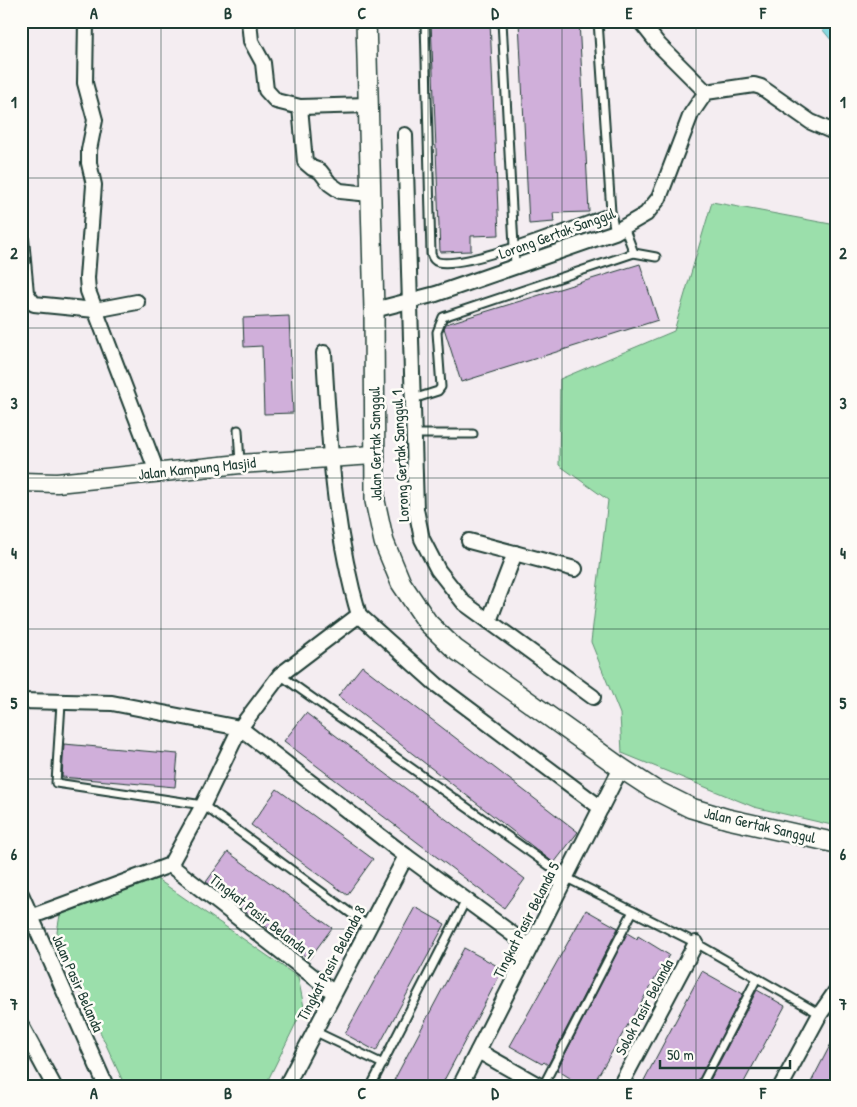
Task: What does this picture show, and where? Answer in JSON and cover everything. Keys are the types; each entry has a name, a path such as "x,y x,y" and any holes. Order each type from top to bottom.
{"main road":[{"name":"Jalan Gertak Sanggul","path":"366,21 374,310 373,455 375,501 384,542 401,583 428,623 455,649 653,789 691,808 728,819 836,842"}],"street":[{"path":"86,21 85,83 96,120 89,150 89,163 94,185 87,278 95,310 157,472"},
{"path":"249,21 251,40 263,63 266,90 276,101 300,107 368,105"},
{"path":"640,21 659,45 706,92 754,85 761,87 811,122 836,133"},
{"name":"Lorong Gertak Sanggul","path":"374,310 436,294 619,230 653,208 691,114 706,92"},
{"path":"300,107 305,162 312,168 320,171 330,184 340,192 370,194"},
{"name":"Lorong Gertak Sanggul 1","path":"406,135 416,509 422,539 438,570 464,603 593,697"},
{"path":"21,239 26,293 29,300 34,304 95,310 137,302"},
{"path":"324,353 330,456 346,570 359,615 437,685 601,808"},
{"name":"Jalan Kampung Masjid","path":"21,482 58,483 240,464 330,456 373,455"},
{"path":"469,541 575,569"},
{"path":"490,621 515,553"},
{"path":"30,917 170,865 203,805 240,728 280,675 359,615"},
{"path":"21,701 112,703 240,728 406,856 530,947"},
{"name":"Tingkat Pasir Belanda 5","path":"460,1086 621,768"},
{"name":"Tingkat Pasir Belanda 8","path":"286,1086 406,856"},
{"name":"Tingkat Pasir Belanda 9","path":"170,865 334,992"},
{"name":"Jalan Pasir Belanda","path":"21,894 106,1086"},
{"name":"Solok Pasir Belanda","path":"620,1086 696,943"},
{"path":"781,1086 820,1014 836,991"},
{"path":"21,1025 54,1086"},
{"path":"478,1051 542,1086"}],"lane":[{"path":"425,21 431,254 434,259 438,262 467,261 611,212"},
{"path":"502,21 515,265"},
{"path":"598,21 611,212 619,230 634,253"},
{"path":"414,399 438,391 441,387 437,332 443,317 634,253 656,257"},
{"path":"238,430 240,464"},
{"path":"414,434 474,434"},
{"path":"280,675 566,877 696,943 820,1014"},
{"path":"60,703 56,783 203,805 368,926"},
{"path":"371,1086 466,900"},
{"path":"542,1086 633,911"},
{"path":"701,1086 757,978"},
{"path":"314,1031 383,1064"}],"green space":[{"path":"712,202 836,225 836,826 754,807 622,753 620,714 591,642 608,500 559,465 560,379 674,331"},
{"path":"157,879 298,977 304,1007 265,1086 125,1086 61,947 57,932 60,915"}],"water":[{"path":"816,21 836,21 836,46 818,24"}],"building":[{"path":"431,21 490,21 499,235 471,236 471,251 440,252"},
{"path":"519,21 579,21 589,212 553,213 554,222 529,224"},
{"path":"640,264 658,320 461,382 444,328 446,324"},
{"path":"289,316 293,413 264,414 262,346 244,347 243,318"},
{"path":"362,666 578,832 554,863 338,696"},
{"path":"306,713 525,879 504,908 284,741"},
{"path":"64,744 178,754 175,787 62,777"},
{"path":"277,789 373,859 347,895 251,825"},
{"path":"228,852 332,928 309,959 206,882"},
{"path":"415,907 445,924 376,1051 345,1034"},
{"path":"586,910 618,928 548,1065 544,1062 542,1064 510,1046"},
{"path":"627,933 637,939 638,936 669,955 592,1086 583,1086 557,1070"},
{"path":"464,948 503,969 441,1086 391,1086"},
{"path":"702,971 743,994 696,1086 641,1086"},
{"path":"757,990 785,1006 742,1086 707,1086"},
{"path":"836,1034 836,1086 809,1086"}]}
